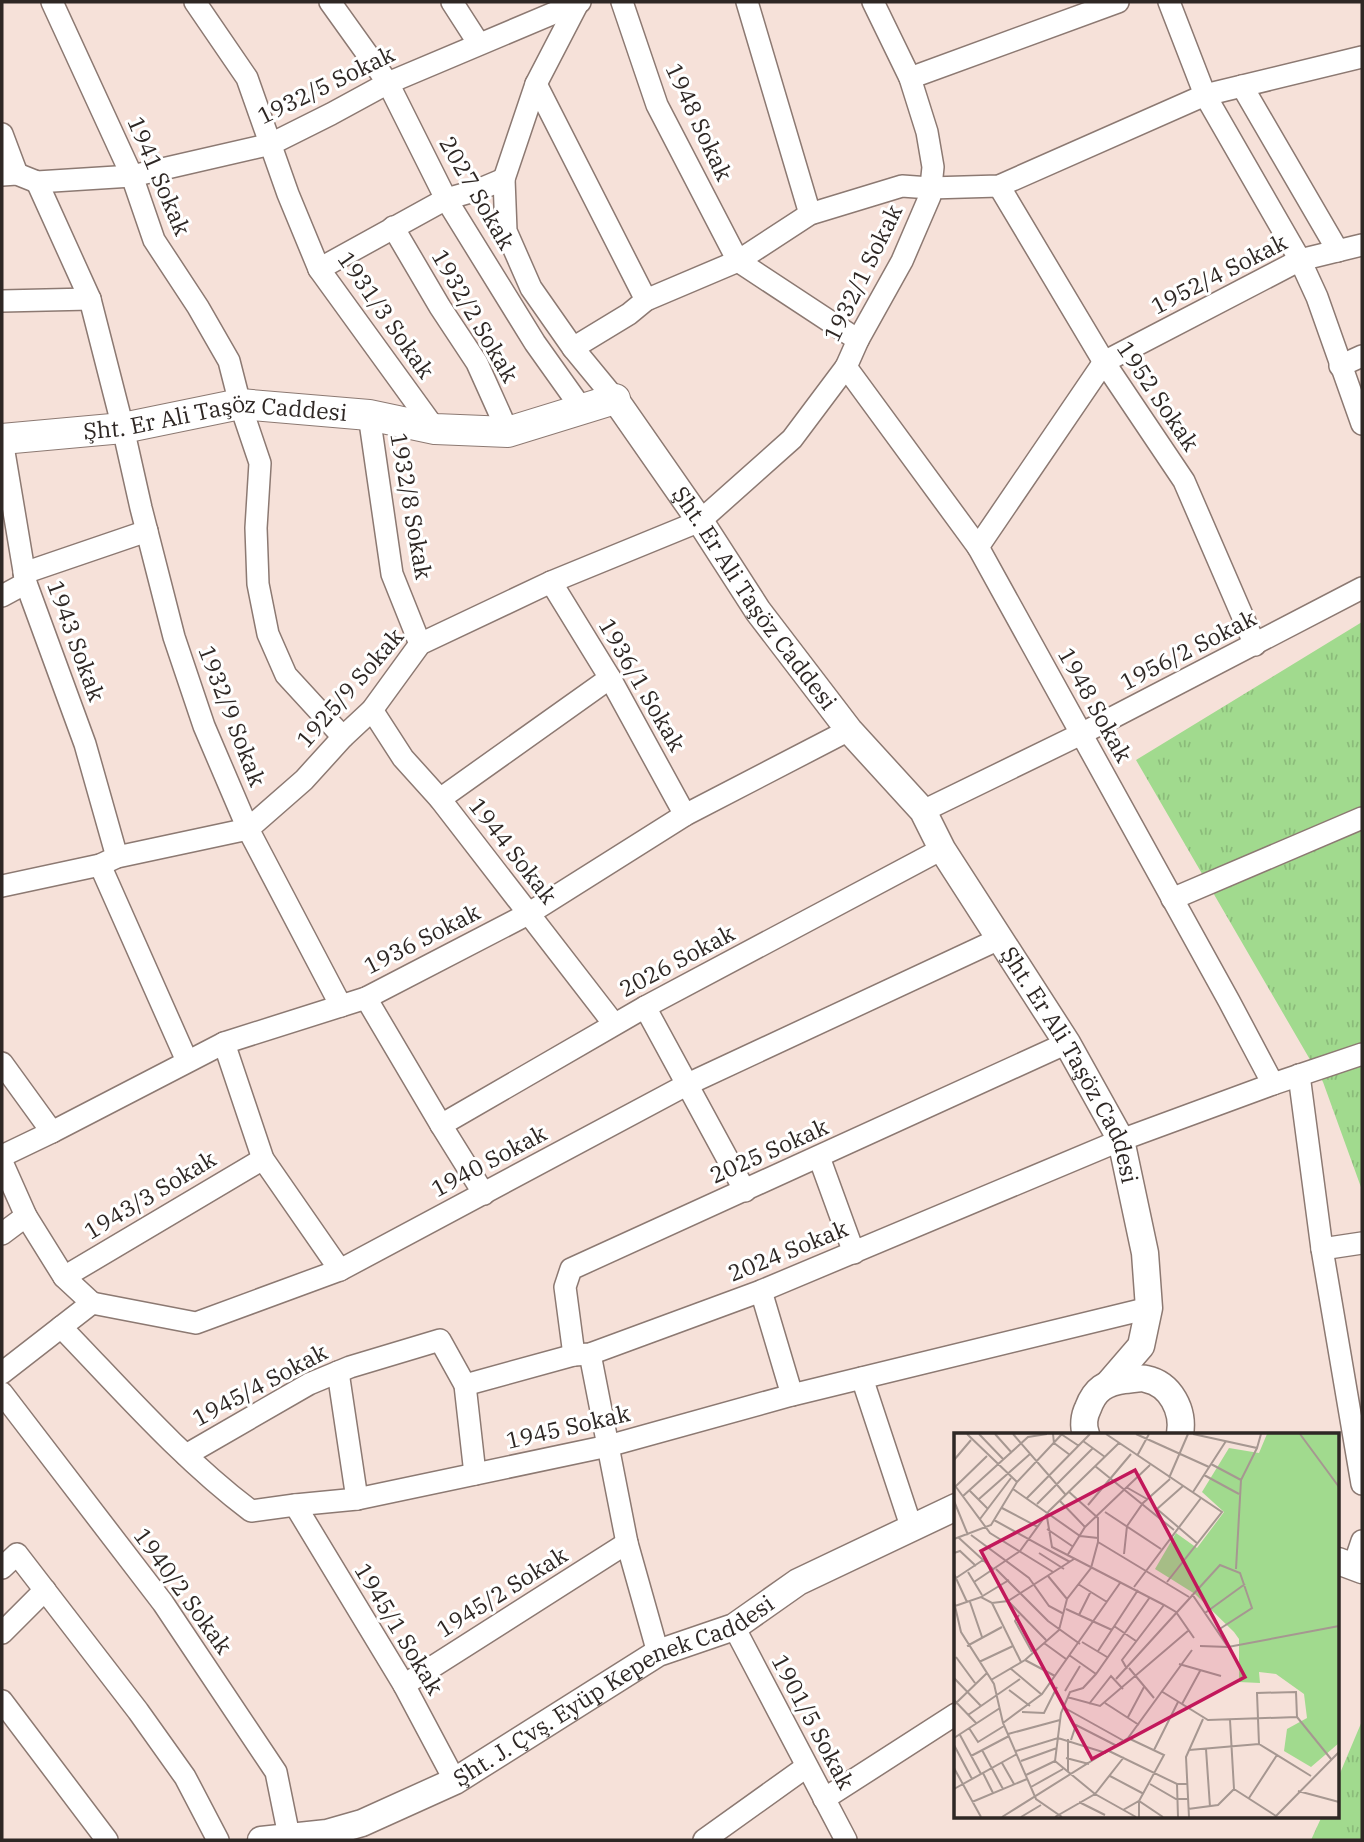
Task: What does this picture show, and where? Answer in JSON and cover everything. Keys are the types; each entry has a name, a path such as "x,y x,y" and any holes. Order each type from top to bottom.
{"main road":[{"name":"Şht. Er Ali Taşöz Caddesi","path":"2,440 123,428 240,404 369,415 435,429 508,432 615,399"}],"street":[{"name":"1941 Sokak","path":"52,2 132,176 154,240 198,307 229,361 240,404"},
{"name":"1931/3 Sokak","path":"195,2 247,78 288,194 319,269 435,429"},
{"name":"2027 Sokak","path":"330,2 388,83 446,199 535,343 582,409"},
{"path":"452,2 480,44"},
{"name":"1948 Sokak","path":"622,2 657,105 738,261"},
{"path":"747,2 810,214"},
{"name":"1932/1 Sokak","path":"700,521 792,439 846,367 902,261 930,196 933,167 927,132 910,78 873,2"},
{"path":"910,78 1118,2"},
{"path":"1169,2 1205,95 1300,260 1317,297 1362,424"},
{"name":"1932/5 Sokak","path":"18,177 132,176 271,144 388,83 579,3"},
{"path":"579,3 536,84 504,179 506,231 531,288 573,348 615,399"},
{"path":"573,348 629,314 646,300 738,261 810,214 902,187 999,186 1205,95 1362,57"},
{"path":"536,84 646,300"},
{"path":"1242,86 1338,251"},
{"name":"1932/9 Sokak","path":"2,134 18,177 90,299 174,637 200,714 248,828 341,1006"},
{"path":"319,269 446,199 504,179"},
{"name":"1952 Sokak","path":"999,186 1104,362 1184,481 1255,645"},
{"name":"1932/2 Sokak","path":"393,227 477,363 508,432"},
{"name":"1952/4 Sokak","path":"1104,362 1300,260 1362,245"},
{"path":"738,261 858,340"},
{"path":"2,302 90,299"},
{"path":"1340,366 1362,356"},
{"path":"978,547 1104,362"},
{"name":"1948 Sokak","path":"846,367 978,547 1273,1084"},
{"name":"Şht. Er Ali Taşöz Caddesi","path":"615,399 700,521 758,611 849,730 923,811 942,849 1067,1044 1121,1140 1145,1253 1149,1308 1141,1346"},
{"path":"240,404 260,463 256,528 258,584 268,634 286,675 343,737"},
{"name":"1932/8 Sokak","path":"369,415 392,575 420,644"},
{"name":"1943 Sokak","path":"2,440 25,578 85,744 108,861 187,1061"},
{"name":"1925/9 Sokak","path":"2,886 248,828 304,780 372,710 420,644 551,582 700,521"},
{"path":"2,596 25,578 147,531"},
{"name":"1936/1 Sokak","path":"551,582 610,678 685,815"},
{"name":"1956/2 Sokak","path":"923,811 1081,734 1362,588"},
{"path":"440,799 610,678"},
{"name":"1944 Sokak","path":"372,710 403,758 440,799 614,1024"},
{"name":"1936 Sokak","path":"2,1156 224,1043 366,998 528,914 685,815 849,730"},
{"path":"1172,899 1362,818"},
{"name":"2026 Sokak","path":"441,1125 614,1024 942,849"},
{"name":"1940 Sokak","path":"92,1303 196,1323 340,1270 688,1084 999,939"},
{"path":"366,998 484,1194"},
{"path":"645,1007 745,1191"},
{"path":"224,1043 263,1159 340,1270"},
{"name":"2025 Sokak","path":"658,1653 628,1543 608,1446 565,1287 571,1269 1067,1044"},
{"name":"2024 Sokak","path":"465,1385 582,1354 761,1291 1121,1140 1362,1054"},
{"path":"2,1063 52,1132"},
{"path":"1299,1075 1322,1249 1357,1421 1362,1484"},
{"path":"819,1157 854,1253"},
{"name":"1943/3 Sokak","path":"64,1277 263,1159"},
{"path":"2,1163 26,1216 64,1277 92,1303 2,1373"},
{"path":"2,1234 26,1216"},
{"path":"1322,1249 1362,1243"},
{"path":"761,1291 792,1395"},
{"name":"1945 Sokak","path":"61,1327 186,1455 251,1511 357,1499 608,1446 792,1395 1149,1308"},
{"name":"1945/4 Sokak","path":"186,1455 309,1384 338,1372 440,1340 465,1385"},
{"path":"1081,1428 1091,1400 1141,1346 1157,1383"},
{"path":"338,1372 357,1499"},
{"path":"862,1378 912,1529"},
{"path":"1110,1382 1144,1378 1157,1383 1175,1402 1180,1414 1180,1433"},
{"path":"465,1385 475,1474"},
{"name":"1940/2 Sokak","path":"2,1393 163,1603 276,1772 289,1836"},
{"name":"1945/1 Sokak","path":"295,1505 404,1685 455,1781"},
{"name":"Şht. J. Çvş. Eyüp Kepenek Caddesi","path":"261,1840 289,1836 330,1837 455,1781 658,1653 734,1628 798,1582 954,1508"},
{"path":"1351,1566 1362,1541"},
{"name":"1945/2 Sokak","path":"404,1685 628,1543"},
{"path":"2,1568 17,1554 138,1711 185,1777 218,1840"},
{"path":"2,1633 45,1590"},
{"name":"1901/5 Sokak","path":"734,1628 846,1840"},
{"path":"2,1701 107,1840"},
{"path":"824,1799 954,1715"},
{"path":"704,1840 806,1767"}],"green space":[{"path":"1362,622 1362,1190 1323,1082 1136,760"},
{"path":"1362,1721 1362,1840 1311,1840 1321,1818 1340,1818 1340,1773"}]}
